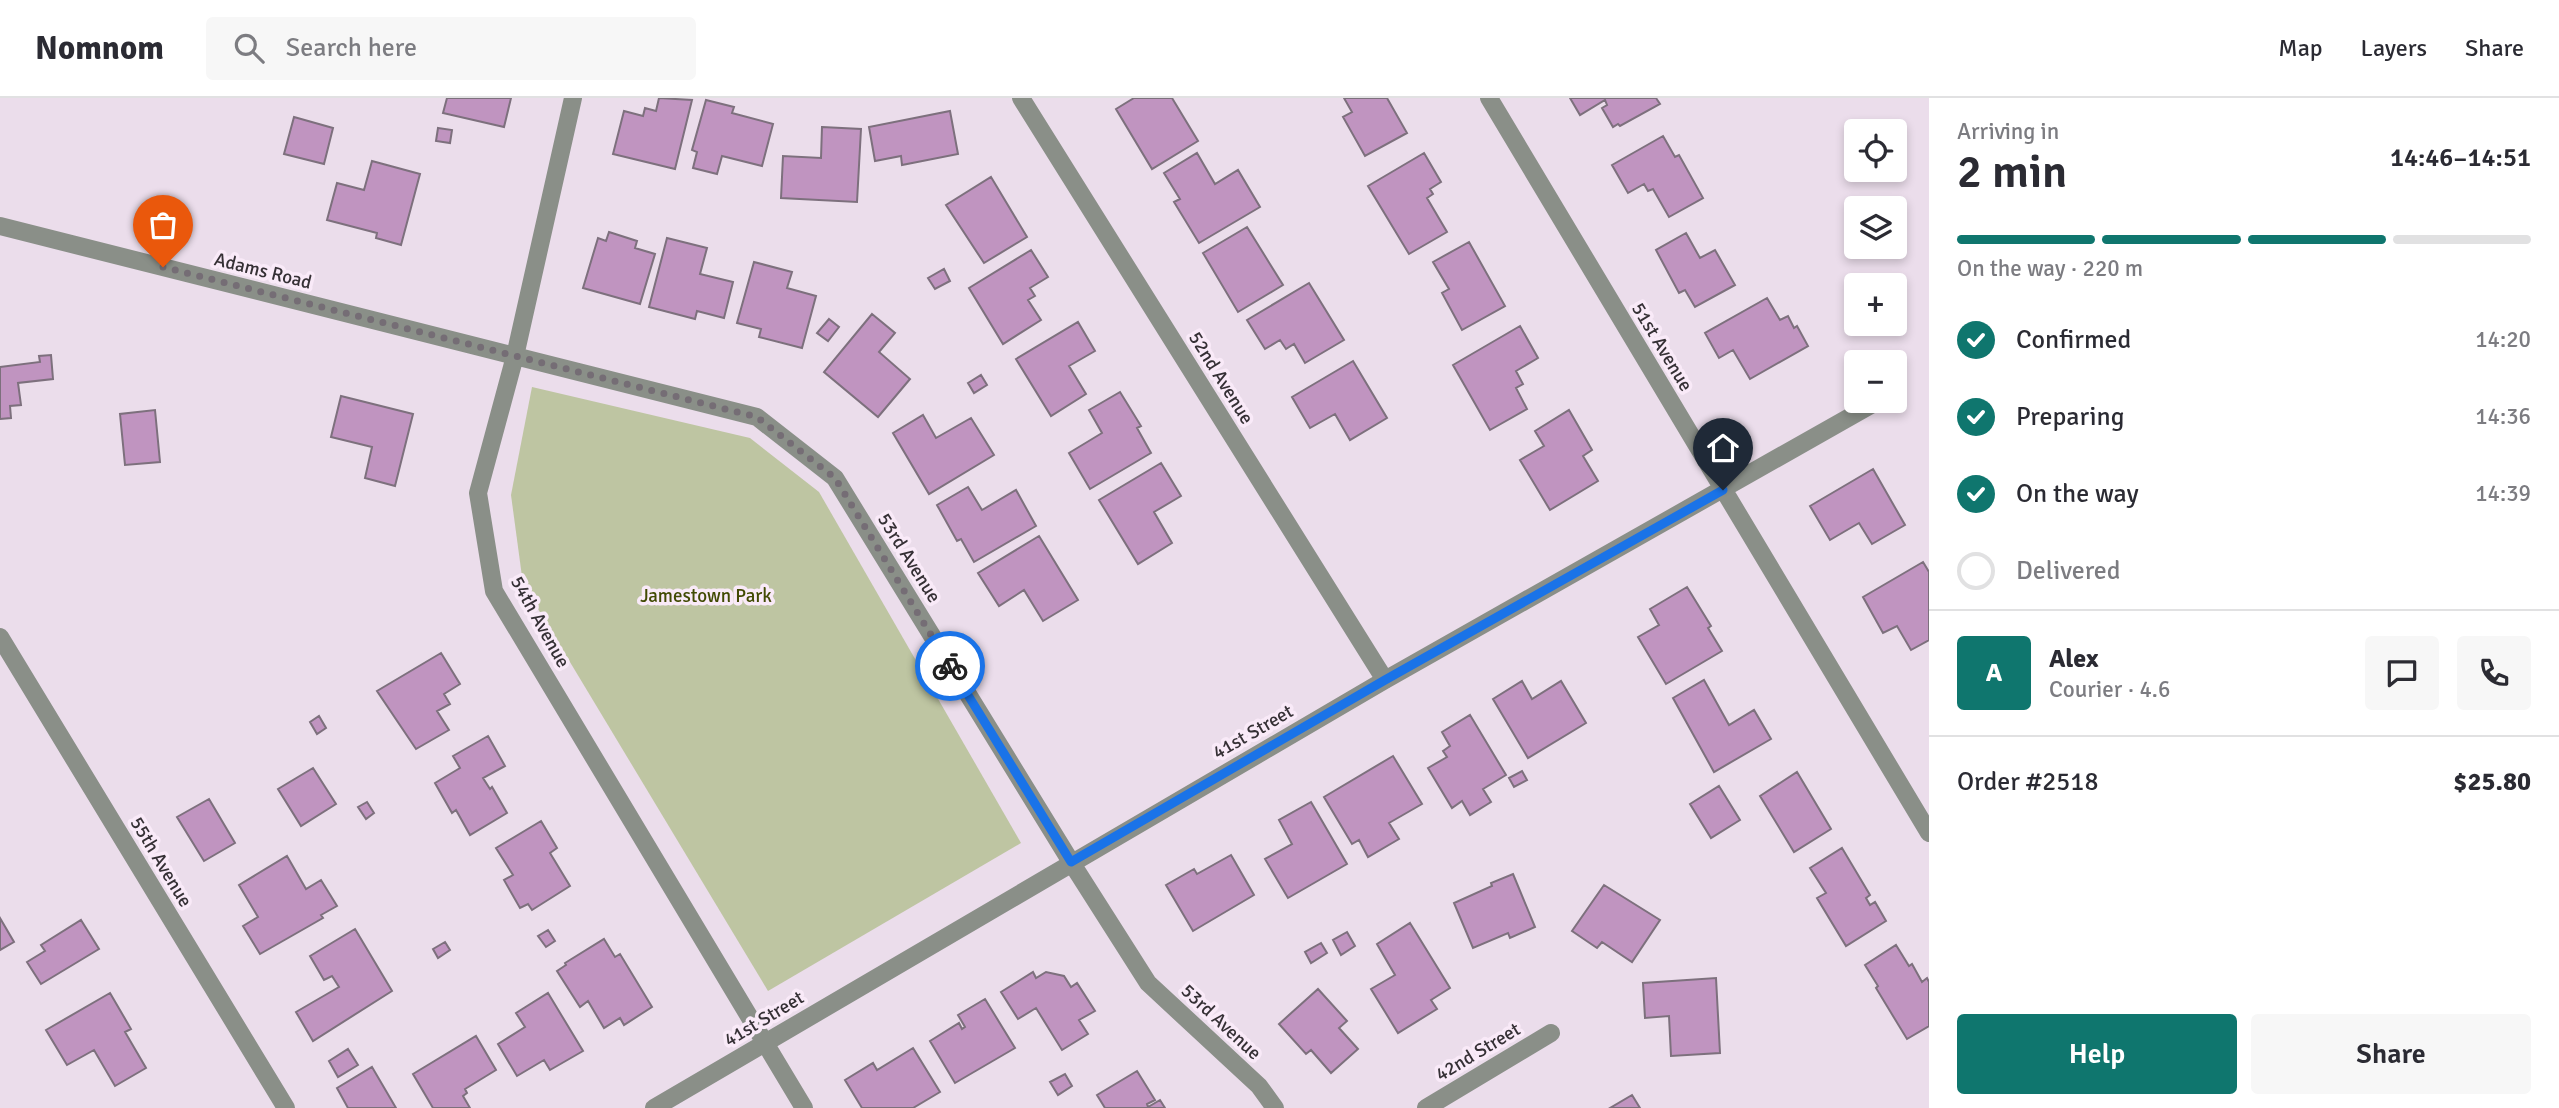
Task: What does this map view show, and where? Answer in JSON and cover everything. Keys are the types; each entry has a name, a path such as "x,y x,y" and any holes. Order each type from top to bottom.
{"street":[{"name":"54th Avenue","path":"573,98 515,356 478,493 494,591 804,1108"},
{"name":"52nd Avenue","path":"1021,98 1385,680"},
{"name":"51st Avenue","path":"1489,98 1929,833"},
{"name":"Adams Road","path":"0,226 515,356"},
{"name":"53rd Avenue","path":"515,356 757,417 835,478 1148,983 1259,1086 1275,1108"},
{"name":"41st Street","path":"654,1108 1385,680 1857,413"},
{"name":"55th Avenue","path":"0,637 286,1108"},
{"name":"42nd Street","path":"1426,1108 1551,1032"}],"green space":[{"name":"Jamestown Park","path":"532,387 750,438 819,492 1021,843 768,991 523,584 511,495"}],"building":[{"path":"447,98 511,98 504,127 443,113"},
{"path":"659,98 692,100 675,169 613,154 624,111 643,116 645,108 656,111"},
{"path":"1134,98 1172,98 1198,141 1152,169 1116,109"},
{"path":"1344,98 1387,98 1407,133 1365,156 1343,117 1352,112"},
{"path":"1570,98 1656,98 1660,104 1620,126 1618,124 1613,127 1602,108 1607,105 1605,100 1580,115"},
{"path":"706,100 734,107 732,113 773,124 762,166 722,156 717,174 693,168 697,152 692,150"},
{"path":"950,111 958,154 902,165 901,156 875,161 869,127"},
{"path":"294,117 333,128 324,164 284,154"},
{"path":"822,127 861,129 857,202 781,198 783,156 821,158"},
{"path":"438,128 452,130 450,143 436,141"},
{"path":"1663,136 1675,157 1679,155 1703,198 1669,217 1653,189 1648,191 1644,184 1628,193 1612,165"},
{"path":"1197,153 1215,184 1238,170 1260,207 1199,243 1174,202 1180,199 1164,173"},
{"path":"1424,153 1441,182 1430,189 1433,194 1427,198 1447,232 1409,254 1368,186"},
{"path":"372,161 420,174 401,245 376,238 377,233 327,220 337,183 364,190"},
{"path":"991,177 1027,237 984,263 946,205"},
{"path":"1247,227 1283,285 1238,312 1203,253"},
{"path":"609,232 637,241 635,248 655,254 640,304 583,288 598,238 606,241"},
{"path":"1686,233 1700,258 1715,250 1735,285 1695,307 1685,290 1679,293 1656,250"},
{"path":"667,238 707,248 700,274 733,282 724,318 697,311 695,319 649,307"},
{"path":"1469,242 1505,306 1462,330 1442,293 1449,289 1433,262"},
{"path":"1031,250 1048,277 1030,288 1035,296 1028,300 1041,320 1003,344 969,288"},
{"path":"754,262 792,272 787,288 816,296 802,348 759,337 761,329 737,323"},
{"path":"944,269 950,281 935,289 928,278"},
{"path":"1309,283 1344,340 1305,363 1294,344 1286,349 1280,340 1265,349 1247,320"},
{"path":"1767,298 1780,320 1788,316 1794,328 1797,326 1808,346 1750,379 1733,350 1719,358 1705,333"},
{"path":"872,314 895,333 879,352 910,379 878,417 824,372"},
{"path":"829,319 839,327 828,341 817,333"},
{"path":"1078,322 1095,351 1069,366 1086,394 1051,416 1016,359"},
{"path":"1520,326 1538,358 1516,371 1523,384 1516,388 1527,409 1490,430 1453,365"},
{"path":"51,355 53,379 18,383 21,405 10,406 11,418 0,419 0,367 40,362 39,356"},
{"path":"1353,361 1387,418 1350,440 1335,414 1310,428 1292,397"},
{"path":"981,375 987,385 974,393 968,383"},
{"path":"1120,392 1141,426 1137,428 1151,453 1090,489 1069,453 1102,433 1089,410"},
{"path":"341,396 413,414 395,486 365,478 372,447 331,437"},
{"path":"155,410 160,462 125,465 120,414"},
{"path":"1569,410 1592,450 1583,456 1598,481 1550,510 1520,460 1544,446 1535,431"},
{"path":"923,415 936,438 971,418 994,455 929,494 893,433"},
{"path":"1161,463 1181,496 1154,512 1172,543 1138,564 1099,500"},
{"path":"1873,469 1905,525 1872,544 1859,523 1830,540 1810,506"},
{"path":"968,487 982,510 1016,490 1036,526 974,562 961,539 957,541 937,505"},
{"path":"1039,536 1078,600 1043,621 1024,590 999,606 978,573"},
{"path":"1923,562 1929,572 1929,640 1911,650 1897,626 1883,633 1863,597"},
{"path":"1687,587 1711,626 1708,628 1722,651 1666,684 1638,637 1659,625 1650,609"},
{"path":"441,653 460,684 444,694 450,704 437,711 449,730 416,749 377,691"},
{"path":"1704,680 1729,725 1754,710 1771,739 1714,772 1673,698"},
{"path":"1522,681 1532,699 1561,681 1586,723 1528,758 1493,699"},
{"path":"1470,715 1506,775 1483,789 1491,802 1470,815 1462,801 1452,808 1428,768 1447,757 1443,751 1450,746 1442,732"},
{"path":"319,716 326,728 317,734 310,722"},
{"path":"488,736 505,766 483,778 490,789 492,787 507,813 470,835 456,810 452,813 435,783 460,768 453,756"},
{"path":"1393,756 1422,804 1389,823 1399,839 1368,857 1359,840 1352,844 1324,797"},
{"path":"313,768 336,804 301,826 278,789"},
{"path":"1522,771 1527,780 1514,787 1509,778"},
{"path":"1797,772 1831,829 1794,852 1760,796"},
{"path":"1719,786 1740,820 1711,838 1690,804"},
{"path":"209,799 235,843 204,861 177,817"},
{"path":"367,802 374,813 366,819 358,807"},
{"path":"1311,802 1347,864 1288,898 1265,859 1292,844 1279,820"},
{"path":"541,821 557,848 550,853 570,886 532,910 528,904 520,908 504,880 513,875 496,848"},
{"path":"1842,848 1870,895 1866,898 1870,905 1875,902 1886,921 1846,946 1817,898 1826,893 1810,868"},
{"path":"1231,855 1254,895 1193,931 1166,885 1194,869 1197,874"},
{"path":"287,856 306,889 321,880 337,906 321,915 323,918 260,954 243,926 258,917 239,885"},
{"path":"1513,874 1535,927 1510,938 1508,933 1473,948 1454,903"},
{"path":"1604,885 1660,920 1632,962 1602,942 1597,948 1572,931"},
{"path":"0,918 14,942 0,950"},
{"path":"81,920 99,949 41,984 27,962 45,951 41,945"},
{"path":"1410,923 1450,988 1431,1000 1437,1009 1398,1033 1371,989 1395,975 1377,944"},
{"path":"355,929 392,991 313,1041 296,1012 339,987 332,976 324,980 310,956"},
{"path":"548,930 555,941 546,947 538,936"},
{"path":"1347,932 1355,946 1341,955 1333,940"},
{"path":"604,939 615,957 620,954 652,1007 624,1025 620,1018 604,1028 588,1001 580,1007 557,971 566,965 565,963"},
{"path":"445,942 450,950 438,958 433,949"},
{"path":"1321,943 1327,953 1311,963 1305,952"},
{"path":"1896,945 1909,966 1912,964 1922,982 1927,978 1929,982 1929,1026 1907,1039 1865,965"},
{"path":"1033,972 1036,978 1046,972 1064,976 1071,987 1077,983 1095,1011 1079,1020 1088,1034 1062,1050 1036,1008 1018,1019 1001,992"},
{"path":"1716,978 1720,1053 1671,1056 1669,1016 1645,1018 1643,983"},
{"path":"1318,989 1347,1021 1339,1028 1358,1049 1331,1073 1311,1050 1306,1054 1279,1024"},
{"path":"110,993 131,1029 125,1032 146,1068 115,1086 94,1050 67,1065 46,1030"},
{"path":"548,993 583,1051 550,1070 544,1060 517,1076 498,1044 525,1027 516,1013"},
{"path":"985,999 1015,1048 955,1083 930,1041 959,1023 962,1029 965,1027 958,1015"},
{"path":"476,1036 496,1070 465,1089 467,1093 463,1096 470,1108 433,1108 413,1074"},
{"path":"913,1048 940,1092 913,1108 862,1108 845,1080 873,1063 877,1070"},
{"path":"348,1049 358,1065 338,1077 329,1061"},
{"path":"372,1067 396,1108 348,1108 337,1088"},
{"path":"1137,1071 1155,1100 1147,1104 1148,1107 1160,1100 1165,1108 1105,1108 1097,1095"},
{"path":"1065,1074 1072,1086 1058,1095 1050,1082"},
{"path":"1632,1095 1640,1108 1610,1108"}],"way so far":[{"path":"163,267 757,417 835,478 950,666"}],"route":[{"path":"950,666 1071,862 1385,680 1723,490"}]}
